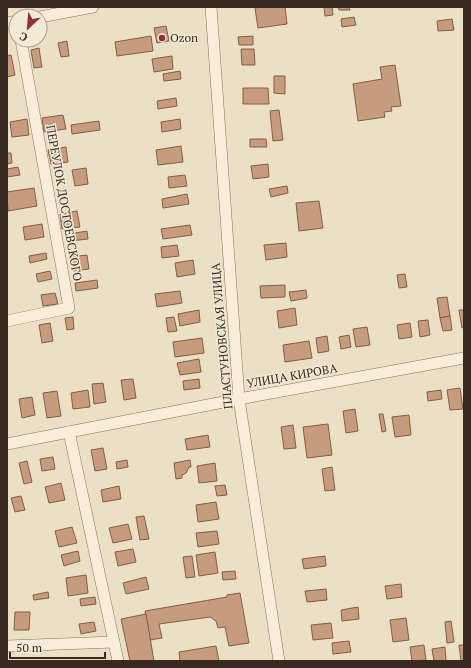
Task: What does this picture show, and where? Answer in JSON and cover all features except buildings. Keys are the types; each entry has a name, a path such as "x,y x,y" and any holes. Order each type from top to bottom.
{"street":[{"path":"48,15 68,9 93,7"},
{"name":"ПЛАСТУНОВСКАЯ УЛИЦА","path":"210,7 239,399 279,661"},
{"name":"ПЕРЕУЛОК ДОСТОЕВСКОГО","path":"7,321 69,308 22,48"},
{"name":"УЛИЦА КИРОВА","path":"7,444 239,399 464,358"},
{"path":"69,432 118,661"},
{"path":"7,646 114,642"}],"place":[{"name":"Ozon","path":"162,38"}]}
